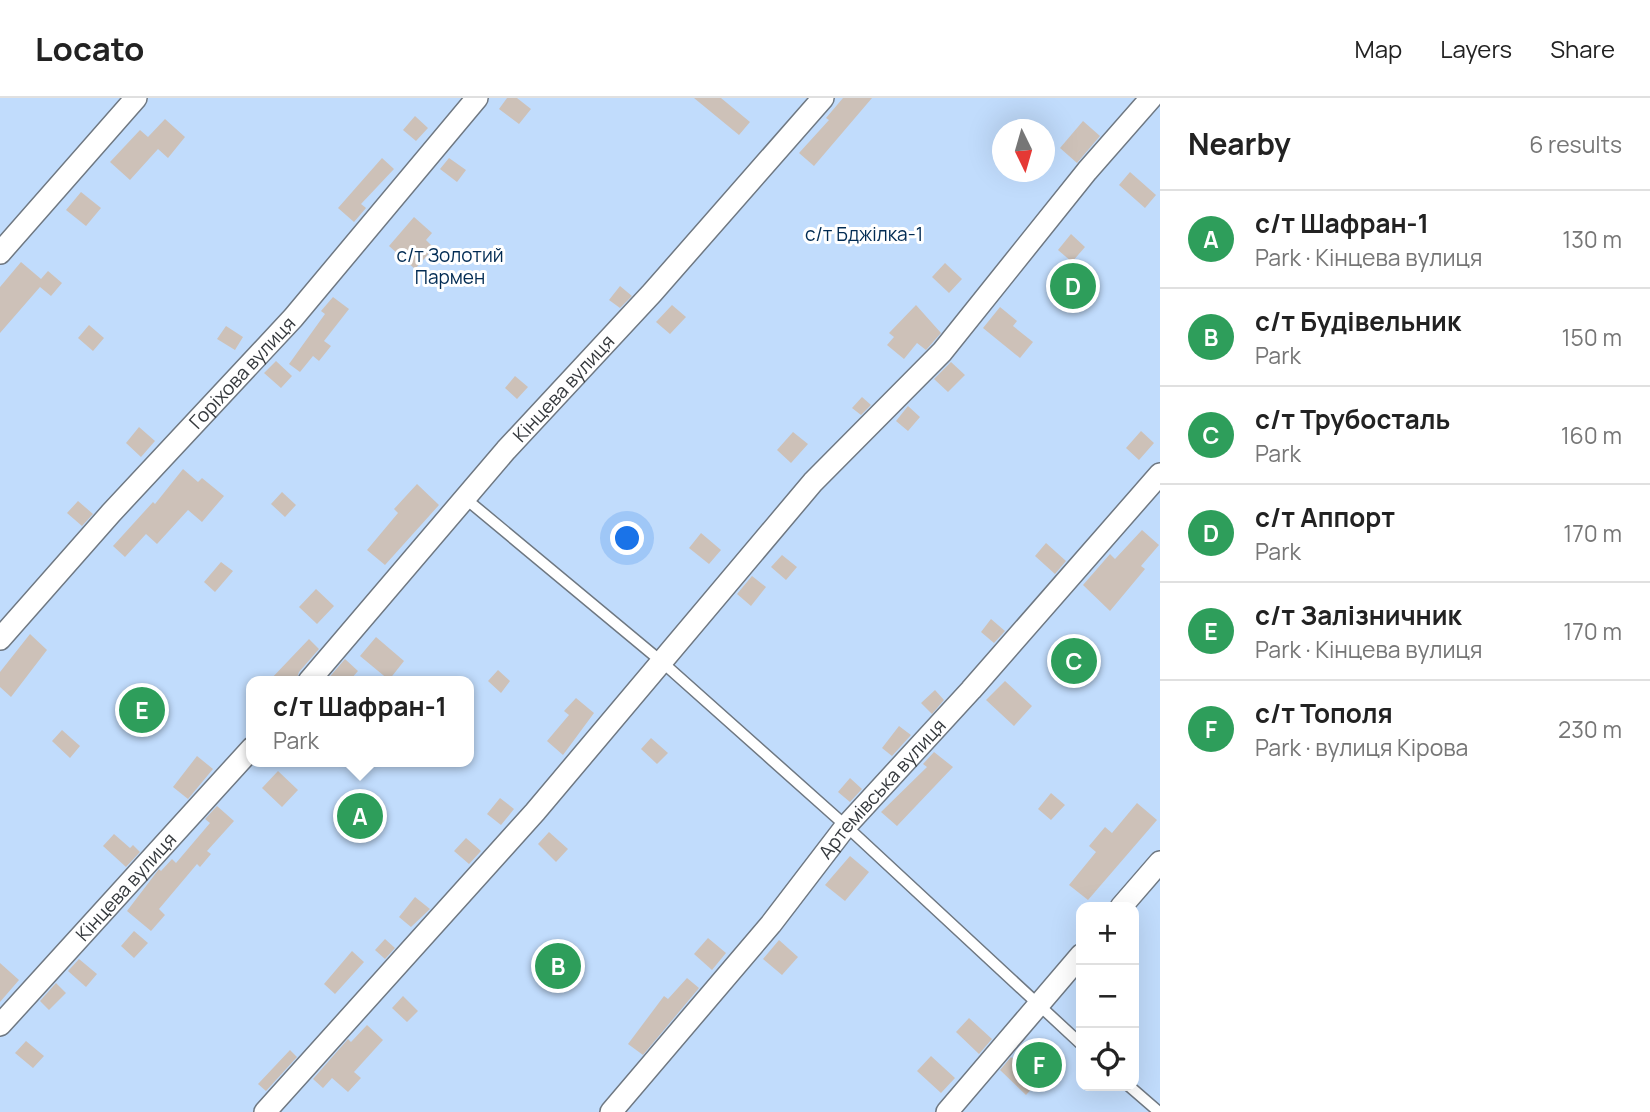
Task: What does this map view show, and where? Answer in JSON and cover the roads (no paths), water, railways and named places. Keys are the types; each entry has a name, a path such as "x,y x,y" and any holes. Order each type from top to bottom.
{"street":[{"path":"0,253 136,98"},
{"name":"Горіхова вулиця","path":"0,639 111,513 293,318 477,98"},
{"name":"Кінцева вулиця","path":"313,676 506,450 652,293 823,98"},
{"path":"265,1112 535,812 813,482 942,352 1087,171 1151,98"},
{"name":"Артемівська вулиця","path":"611,1112 771,924 846,826 971,690 1160,474"},
{"name":"Кінцева вулиця","path":"0,1025 246,754"},
{"path":"1125,902 1160,862"},
{"path":"947,1112 1076,961"}],"lane":[{"path":"466,499 662,662 846,826 1076,1040"},
{"path":"1135,1091 1159,1112"}],"place":[{"name":"с/т Аппорт","path":"1073,286"},
{"name":"с/т Трубосталь","path":"1074,661"},
{"name":"с/т Залізничник","path":"142,710"},
{"name":"с/т Шафран-1","path":"360,816"},
{"name":"с/т Будівельник","path":"558,966"},
{"name":"с/т Тополя","path":"1039,1065"}],"park label":[{"name":"с/т Бджілка-1","path":"864,234"},
{"name":"с/т Золотий Пармен","path":"450,266"}]}
